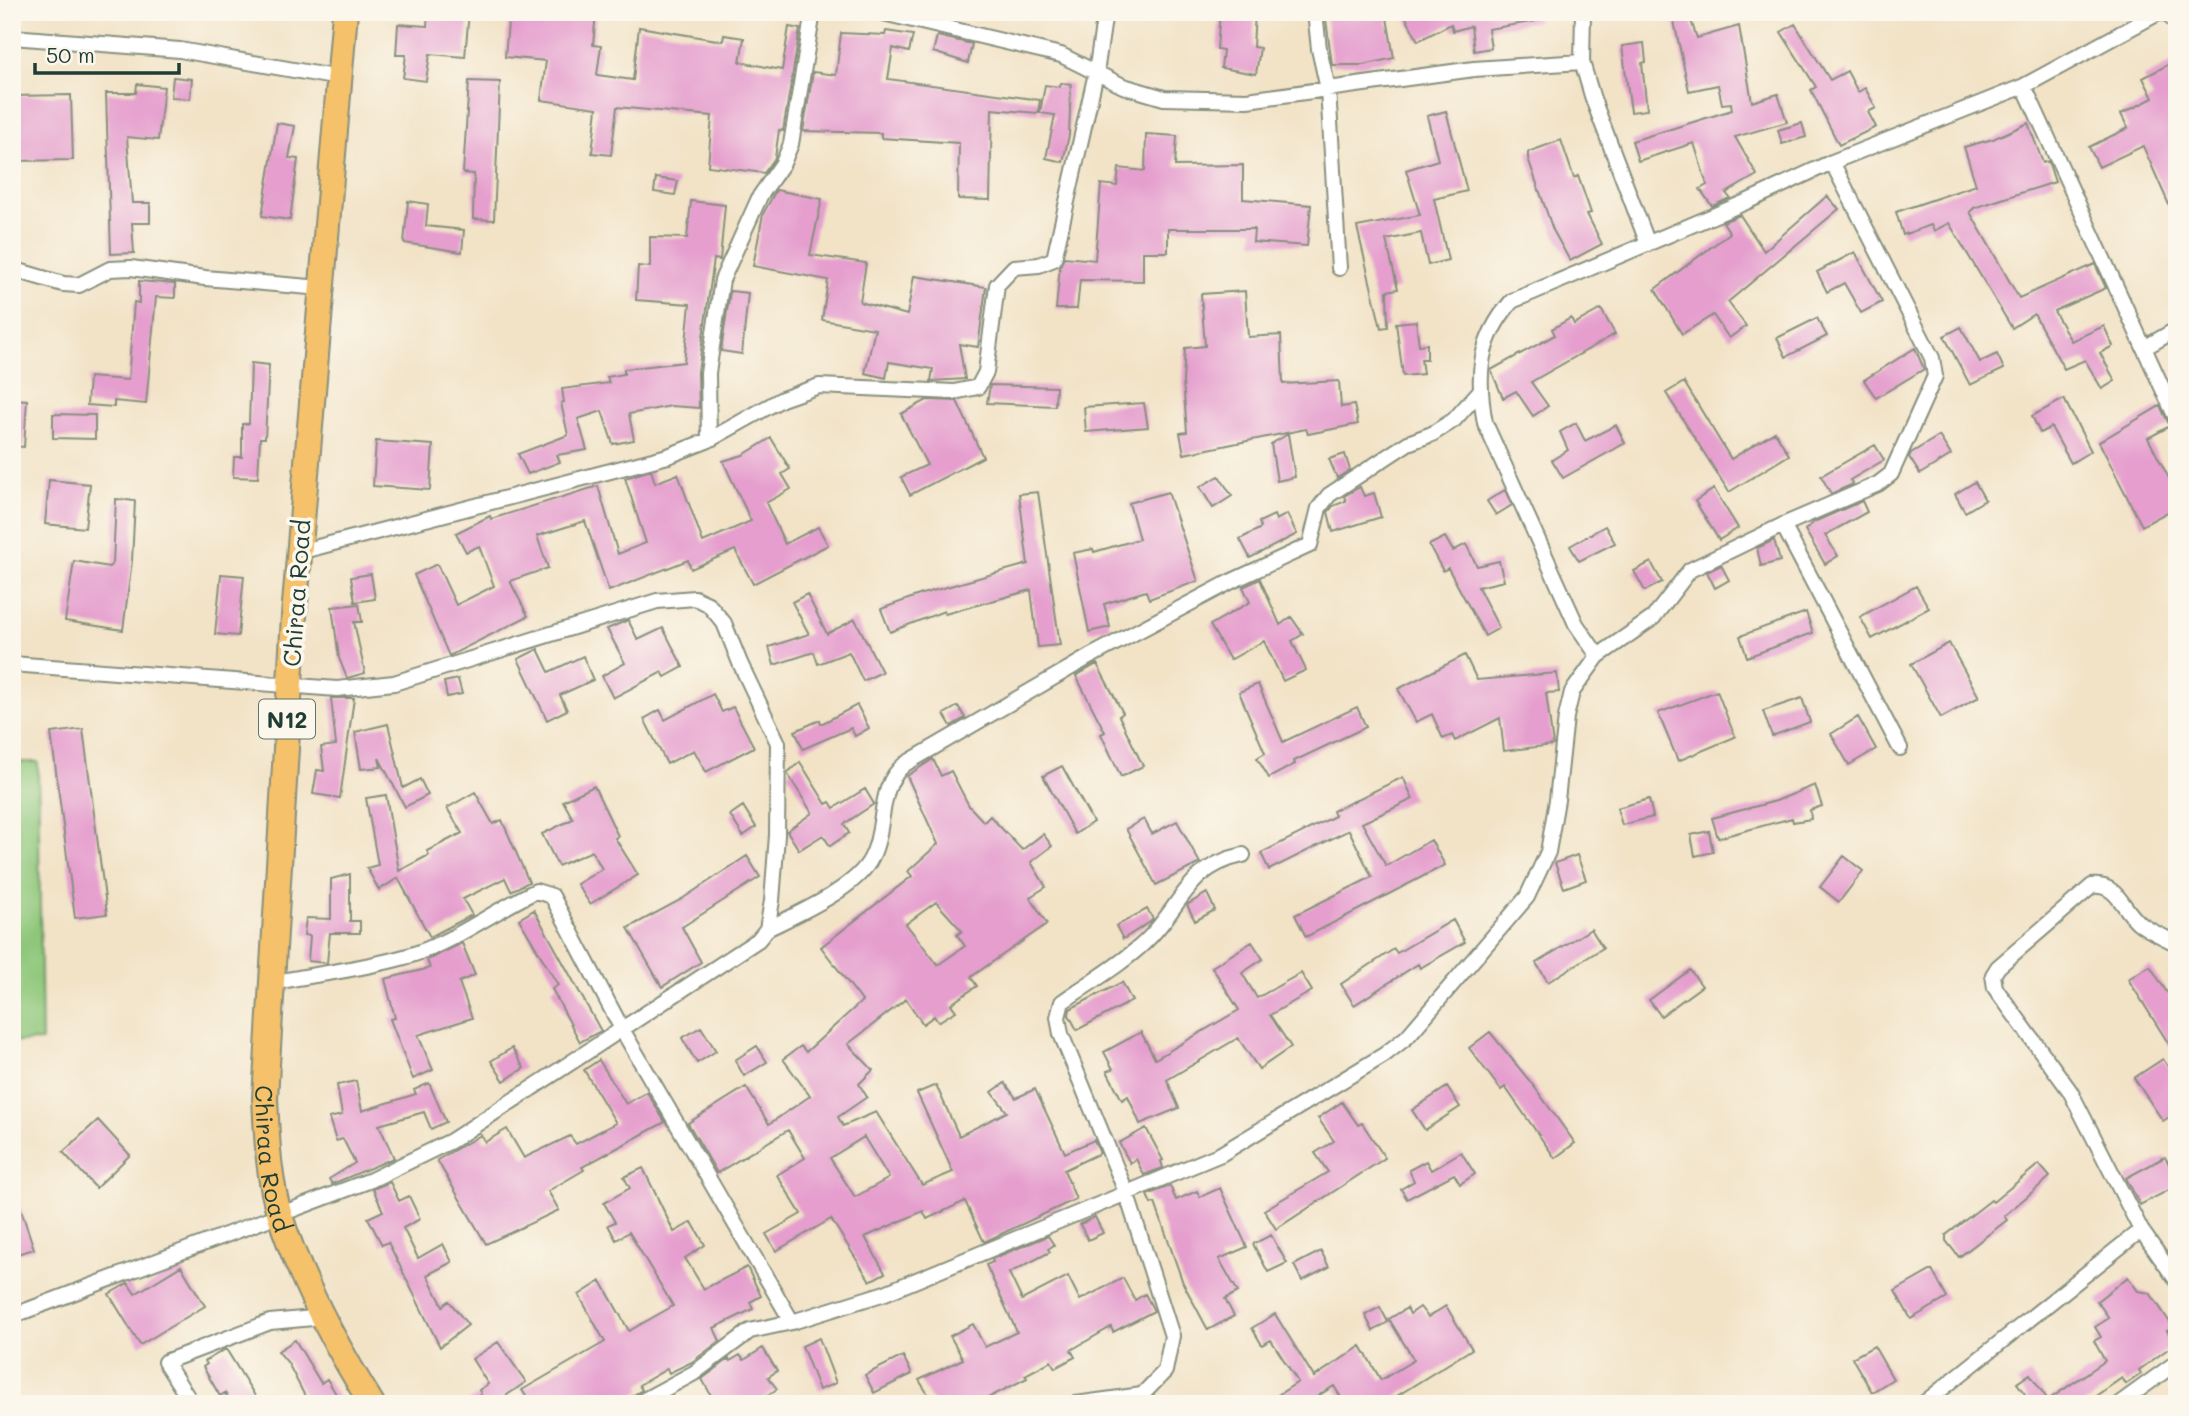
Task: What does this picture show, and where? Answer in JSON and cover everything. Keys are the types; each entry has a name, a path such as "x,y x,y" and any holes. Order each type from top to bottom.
{"highway":[{"name":"Chiraa Road","path":"345,12 299,552 265,1098 268,1154 279,1214 324,1317 372,1404"}],"street":[{"path":"709,440 708,373 722,280 760,196 783,163 791,144 813,12"},
{"path":"879,12 1062,55 1123,86 1164,97 1247,100 1474,69 1582,62"},
{"path":"299,552 668,456 709,440 782,399 819,387 954,392 978,387 986,372 997,285 1014,267 1039,265 1055,258 1096,73 1105,12"},
{"path":"1315,12 1319,49 1328,89 1339,268"},
{"path":"1583,12 1582,62 1592,99 1648,244"},
{"path":"1598,656 1576,624 1485,423 1479,391 1481,370 1492,324 1512,301 1832,162 2024,86 2160,12"},
{"path":"2166,12 2177,24"},
{"path":"12,37 180,50 339,78"},
{"path":"2024,86 2177,419"},
{"path":"637,1404 694,1373 750,1331 792,1322 885,1293 1221,1154 1384,1055 1407,1037 1527,897 1548,852 1558,800 1566,716 1572,692 1598,656 1653,618 1690,570 1783,525 1878,484 1891,474 1935,376 1925,339 1832,162"},
{"path":"12,269 63,284 79,285 110,269 131,268 321,288"},
{"path":"2144,348 2177,329"},
{"path":"12,1316 371,1180 451,1140 623,1031 758,940 767,929 831,897 868,863 876,845 887,786 894,773 905,764 1089,657 1230,582 1310,545 1319,508 1329,495 1408,443 1432,434 1454,420 1479,391"},
{"path":"1783,525 1900,748"},
{"path":"12,664 289,688 337,689 394,682 657,601 695,598 724,623 778,743 778,835 767,929"},
{"path":"1076,1404 1142,1395 1165,1371 1172,1336 1126,1192 1061,1034 1058,1017 1062,1002 1146,942 1186,887 1213,865 1243,855"},
{"path":"2177,944 2138,922 2115,893 2102,885 2092,886 1998,967 1993,975 1995,988 2070,1091 2141,1230 2177,1281"},
{"path":"271,983 408,956 438,944 499,908 536,891 552,897 623,1031 792,1322"},
{"path":"1923,1404 2141,1230"},
{"path":"192,1404 166,1362 270,1322 324,1317"},
{"path":"2119,1404 2177,1362"}],"green space":[{"path":"12,762 38,762 42,1041 12,1042"}],"building":[{"path":"428,12 469,12 465,57 430,54 426,81 403,78 406,55 396,55 398,24 427,26"},
{"path":"509,12 596,12 593,45 601,46 597,75 633,80 639,27 723,41 724,35 744,38 740,62 782,70 789,27 800,29 783,131 779,130 775,158 764,173 708,166 712,116 617,107 611,155 592,153 597,108 541,100 546,61 505,57"},
{"path":"1220,12 1255,12 1253,47 1260,48 1256,74 1221,68 1223,50 1217,49"},
{"path":"1325,12 1386,12 1394,58 1363,65 1332,65"},
{"path":"1403,12 1536,12 1537,21 1488,29 1491,48 1474,51 1471,26 1453,31 1451,24 1418,41"},
{"path":"1672,12 1688,12 1697,38 1739,26 1752,102 1778,94 1787,122 1735,137 1757,175 1726,193 1730,198 1712,206 1700,189 1707,185 1694,143 1638,161 1632,141 1732,110 1731,103 1722,104 1718,85 1689,91"},
{"path":"1795,24 1830,80 1847,71 1858,92 1865,88 1876,108 1868,112 1876,127 1839,145 1811,90 1816,87 1781,32"},
{"path":"886,31 913,35 909,52 893,48 888,79 1040,100 1038,113 992,109 990,200 958,199 959,143 881,138 881,133 803,131 813,72 836,75 841,33 885,35"},
{"path":"937,36 972,44 968,63 933,52"},
{"path":"1644,43 1646,62 1642,63 1647,110 1631,112 1622,46"},
{"path":"2177,60 2177,223 2143,146 2099,167 2089,147 2128,128 2121,114 2153,98 2143,78"},
{"path":"173,77 192,79 190,99 171,97"},
{"path":"469,81 500,82 494,220 473,219 474,174 463,173"},
{"path":"1061,83 1071,84 1069,135 1063,162 1046,158 1055,115 1040,113 1045,85 1060,87"},
{"path":"137,84 164,87 158,140 127,137 132,203 150,203 150,223 132,223 134,253 111,254 106,93 136,93"},
{"path":"71,95 73,160 12,161 12,96"},
{"path":"1446,111 1467,191 1434,199 1448,260 1428,265 1421,233 1386,240 1398,289 1387,291 1388,327 1381,328 1357,227 1420,215 1406,170 1438,160 1427,116"},
{"path":"277,123 295,126 289,158 298,159 290,220 262,216"},
{"path":"1802,123 1806,137 1782,144 1778,130"},
{"path":"2028,123 2043,163 2048,161 2055,182 1974,208 1970,212 2019,298 2095,264 2106,288 2054,311 2071,341 2104,326 2113,346 2100,353 2115,381 2102,389 2085,360 2064,369 2034,314 2012,328 1949,223 1934,231 1931,225 1903,235 1896,212 1976,185 1964,147 1993,139"},
{"path":"1146,134 1177,136 1175,166 1243,165 1243,199 1311,205 1307,246 1253,242 1254,229 1168,229 1168,252 1143,252 1143,281 1080,280 1077,309 1056,309 1060,266 1064,257 1095,260 1101,184 1117,186 1119,168 1145,171"},
{"path":"1561,140 1574,178 1578,176 1591,213 1587,214 1602,244 1570,261 1553,230 1528,158 1528,152"},
{"path":"656,178 678,181 675,195 654,192"},
{"path":"776,190 822,199 810,255 866,263 860,302 907,315 914,276 986,287 978,347 959,344 965,379 931,381 933,369 889,362 886,378 865,373 875,329 822,320 828,280 753,266 763,214"},
{"path":"1827,196 1839,209 1728,302 1746,326 1729,338 1713,315 1682,334 1655,289 1730,233 1723,222 1740,215 1764,251"},
{"path":"408,201 428,204 426,226 464,230 462,252 404,243"},
{"path":"691,201 725,205 720,260 714,259 698,372 699,408 671,406 629,414 634,440 613,444 602,411 578,419 587,450 557,455 560,462 528,474 518,454 568,435 561,403 564,402 562,389 609,383 607,377 624,374 624,369 684,362 690,304 636,300 638,266 650,267 650,237 687,238"},
{"path":"1855,252 1882,302 1861,313 1844,283 1827,292 1817,272"},
{"path":"139,281 175,284 175,298 156,297 146,404 114,401 114,407 87,405 89,377 128,380 134,302 139,303"},
{"path":"730,291 748,293 742,354 721,351"},
{"path":"1245,291 1248,337 1281,335 1283,384 1339,381 1341,407 1354,405 1358,424 1308,434 1306,429 1184,454 1180,433 1187,432 1183,381 1185,348 1205,346 1201,294"},
{"path":"1601,309 1615,334 1531,382 1548,406 1533,416 1516,391 1503,398 1491,370 1555,335 1552,329 1571,318 1574,324"},
{"path":"1817,318 1827,336 1786,357 1777,338"},
{"path":"1416,321 1419,345 1427,344 1427,359 1421,359 1423,374 1403,376 1396,323"},
{"path":"1961,327 1980,362 1997,354 2004,369 1970,385 1944,336"},
{"path":"1915,348 1924,369 1876,398 1864,380"},
{"path":"251,363 269,365 265,438 260,438 258,478 233,477 234,457 242,457 242,424 249,424"},
{"path":"1684,382 1731,459 1775,432 1789,455 1729,492 1666,393"},
{"path":"990,385 1056,387 1055,406 987,403"},
{"path":"12,399 27,400 24,447 12,446"},
{"path":"2064,399 2091,451 2071,463 2051,427 2040,433 2032,416"},
{"path":"927,400 957,401 983,457 910,495 901,477 927,465 901,414"},
{"path":"1144,403 1148,427 1086,432 1084,407"},
{"path":"2160,406 2170,426 2148,438 2177,494 2177,507 2142,526 2099,442"},
{"path":"53,414 95,415 95,439 53,438"},
{"path":"1576,423 1585,441 1616,425 1625,443 1563,478 1552,460 1568,450 1560,432"},
{"path":"1288,434 1295,477 1277,481 1271,444"},
{"path":"1939,436 1951,455 1920,474 1909,457 1911,453"},
{"path":"771,438 790,469 782,474 791,489 766,503 785,544 818,527 828,545 753,584 735,550 691,569 688,560 609,591 585,521 537,536 548,568 510,581 528,616 449,656 414,575 437,564 456,605 494,586 479,546 466,552 456,533 490,516 491,519 598,486 618,554 646,543 625,478 651,470 655,483 678,474 703,542 751,521 723,461 743,455"},
{"path":"376,441 433,445 430,490 373,486"},
{"path":"1875,445 1884,460 1850,480 1853,484 1831,494 1821,476"},
{"path":"1345,454 1350,470 1337,478 1329,459"},
{"path":"1219,476 1232,496 1213,508 1200,487"},
{"path":"49,480 90,484 85,528 45,524"},
{"path":"1975,482 1985,500 1965,512 1955,494"},
{"path":"1360,487 1364,496 1374,493 1381,517 1333,532 1328,512 1333,506 1346,501 1344,496"},
{"path":"1714,489 1738,528 1719,540 1695,501"},
{"path":"1505,490 1512,505 1496,515 1487,501"},
{"path":"1038,492 1060,645 1038,647 1031,590 945,614 944,611 890,632 881,609 922,594 1028,564 1019,494"},
{"path":"1168,492 1198,581 1149,599 1146,591 1104,604 1110,627 1089,632 1073,553 1093,549 1094,552 1139,539 1129,503"},
{"path":"116,499 135,501 132,561 123,630 65,621 74,561 109,567 113,563"},
{"path":"1862,501 1867,512 1825,535 1838,556 1825,564 1805,530 1814,522"},
{"path":"1287,514 1297,534 1250,558 1240,539 1261,528 1259,522 1274,515 1276,520"},
{"path":"1605,526 1615,543 1579,561 1570,546"},
{"path":"1445,537 1453,551 1466,544 1477,566 1499,561 1504,581 1478,587 1499,628 1485,636 1448,568 1443,571 1429,545"},
{"path":"1774,540 1780,561 1761,566 1757,548"},
{"path":"1651,562 1662,582 1645,591 1634,571"},
{"path":"1721,565 1729,580 1715,588 1707,572"},
{"path":"221,574 244,576 238,636 215,634"},
{"path":"371,574 375,599 355,602 351,577"},
{"path":"1260,579 1280,625 1291,617 1303,634 1292,641 1306,670 1283,681 1264,641 1230,660 1210,625 1250,602 1243,587"},
{"path":"1916,586 1929,608 1872,639 1860,617"},
{"path":"807,594 827,634 855,619 882,672 863,681 849,652 818,664 814,652 774,665 769,647 809,634 792,602"},
{"path":"359,604 362,622 354,622 365,673 347,678 339,658 332,607"},
{"path":"1806,612 1813,633 1747,657 1740,636"},
{"path":"628,620 638,640 663,628 683,667 665,677 662,672 613,698 602,676 625,663 607,629"},
{"path":"1949,643 1979,697 1941,718 1911,664"},
{"path":"538,649 549,672 583,656 593,680 560,695 567,710 547,720 518,659"},
{"path":"1465,655 1477,680 1557,673 1559,692 1546,693 1553,745 1504,751 1500,718 1455,741 1452,735 1443,739 1432,714 1416,722 1398,689"},
{"path":"1097,664 1123,713 1119,716 1143,766 1121,777 1101,734 1105,732 1076,676"},
{"path":"458,679 462,694 447,697 444,682"},
{"path":"1258,684 1283,742 1357,707 1366,727 1294,761 1295,764 1269,778 1257,758 1265,753 1239,692"},
{"path":"1717,691 1735,737 1678,761 1658,713"},
{"path":"713,694 722,712 733,707 754,747 706,772 694,750 667,764 644,719 660,710 665,720"},
{"path":"331,698 354,698 340,798 313,794 317,770 324,771 321,747 336,745"},
{"path":"1802,698 1810,722 1772,736 1763,711"},
{"path":"857,705 869,728 855,736 851,728 803,749 795,731 820,720 821,724"},
{"path":"958,706 965,718 951,726 944,714"},
{"path":"1858,717 1876,749 1849,765 1831,734"},
{"path":"388,724 403,788 420,779 428,795 405,807 379,758 381,767 361,769 355,732"},
{"path":"83,729 107,914 75,918 51,733"},
{"path":"933,759 941,776 951,771 969,806 984,822 990,816 1022,850 1043,834 1052,846 1031,862 1046,887 1030,897 1047,924 971,977 977,986 951,1004 956,1011 938,1022 934,1016 923,1024 906,999 848,1044 873,1070 859,1084 867,1097 838,1117 843,1126 876,1112 922,1185 953,1172 917,1093 936,1085 959,1136 1007,1112 992,1092 1005,1083 1016,1098 1035,1089 1065,1153 1094,1140 1100,1153 1064,1170 1076,1199 984,1242 965,1201 927,1219 923,1211 865,1237 885,1273 870,1281 831,1219 776,1251 766,1234 801,1214 777,1175 805,1158 788,1130 717,1173 688,1123 746,1087 769,1124 810,1096 783,1059 801,1046 806,1052 862,1001 821,947 912,876 908,871 938,844 907,776","holes":["936,902 962,931 957,935 965,946 938,965 906,924","864,1137 889,1178 855,1197 830,1158"]},
{"path":"800,762 826,804 830,802 834,808 865,789 874,804 844,824 849,833 830,846 823,835 799,850 787,831 812,813 787,773"},
{"path":"1062,766 1093,822 1075,834 1043,776"},
{"path":"1403,777 1413,799 1362,823 1386,866 1431,840 1445,865 1306,937 1295,915 1372,877 1349,830 1269,870 1261,853 1335,816 1333,811"},
{"path":"1815,785 1822,806 1810,810 1811,819 1793,822 1792,818 1718,838 1712,818 1776,801"},
{"path":"594,786 618,836 615,838 638,875 590,904 577,884 602,869 592,851 558,866 542,834 573,819 563,801"},
{"path":"475,792 493,824 502,820 529,882 511,891 505,878 463,899 472,915 430,937 398,878 379,890 367,868 378,865 366,798 386,795 399,871 429,855 427,851 462,833 447,808"},
{"path":"1649,799 1653,817 1622,825 1617,808"},
{"path":"743,806 756,827 743,836 730,815"},
{"path":"1144,819 1152,834 1177,821 1200,863 1156,885 1126,829"},
{"path":"1709,831 1713,852 1695,856 1691,835"},
{"path":"1577,855 1586,880 1564,888 1555,863"},
{"path":"747,856 760,877 682,927 701,962 662,987 628,928 682,899"},
{"path":"1844,856 1863,871 1839,902 1820,887"},
{"path":"350,874 350,921 360,921 360,933 330,933 327,963 308,961 310,936 304,935 306,918 331,919 331,879"},
{"path":"1207,893 1215,910 1195,921 1187,905"},
{"path":"1147,909 1153,919 1123,939 1116,926"},
{"path":"534,910 601,1031 580,1042 552,989 558,985 519,919"},
{"path":"1453,920 1465,942 1420,968 1418,964 1354,1005 1341,984 1394,949 1397,953"},
{"path":"1591,929 1603,948 1548,982 1536,963"},
{"path":"1252,942 1263,959 1242,973 1257,998 1301,973 1312,991 1270,1015 1291,1047 1259,1069 1238,1038 1167,1080 1179,1108 1140,1124 1128,1096 1122,1100 1107,1071 1113,1069 1104,1052 1141,1032 1155,1059 1239,1010 1212,967"},
{"path":"462,943 475,975 459,982 472,1018 418,1035 433,1070 413,1079 390,1019 395,1018 385,979 430,968 427,960"},
{"path":"2150,966 2177,1008 2177,1057 2128,979"},
{"path":"1690,970 1702,986 1661,1016 1649,1000"},
{"path":"1122,982 1132,1001 1077,1030 1069,1015 1070,1009"},
{"path":"701,1027 716,1051 697,1063 682,1038"},
{"path":"1490,1032 1575,1143 1555,1158 1505,1087 1501,1090 1469,1048"},
{"path":"757,1046 767,1062 744,1076 735,1060"},
{"path":"512,1048 524,1068 504,1081 491,1061"},
{"path":"2163,1059 2177,1080 2177,1112 2163,1121 2134,1078"},
{"path":"599,1060 626,1104 647,1092 665,1122 582,1167 584,1170 548,1191 559,1210 486,1244 437,1160 481,1135 485,1142 507,1129 524,1158 570,1136 576,1144 616,1123 584,1070"},
{"path":"356,1081 362,1111 416,1094 414,1090 429,1083 446,1122 431,1129 424,1112 379,1125 394,1158 332,1184 329,1179 355,1163 343,1139 336,1141 329,1118 342,1115 337,1085"},
{"path":"1447,1087 1460,1107 1425,1130 1412,1110"},
{"path":"1342,1102 1358,1125 1362,1123 1385,1158 1276,1229 1264,1210 1328,1172 1315,1153 1334,1141 1318,1118"},
{"path":"98,1120 130,1155 96,1188 63,1152"},
{"path":"1146,1128 1163,1160 1163,1168 1144,1175 1136,1159 1130,1163 1119,1143"},
{"path":"1461,1152 1475,1174 1460,1184 1454,1174 1407,1199 1401,1189 1414,1181 1409,1170 1426,1161 1431,1170"},
{"path":"2165,1157 2171,1168 2177,1165 2177,1186 2140,1205 2126,1178"},
{"path":"2039,1164 2050,1177 2004,1216 2007,1220 1959,1257 1946,1241 1946,1235 1991,1200 1993,1202"},
{"path":"643,1168 674,1232 692,1222 705,1245 685,1258 704,1289 747,1267 761,1296 750,1302 753,1309 714,1328 720,1341 692,1362 669,1373 667,1369 639,1385 642,1390 632,1396 627,1404 531,1404 522,1390 605,1342 579,1295 601,1281 629,1331 673,1306 629,1232 616,1240 608,1225 615,1222 604,1203 630,1188 624,1177"},
{"path":"390,1182 399,1201 409,1196 420,1219 403,1228 418,1258 443,1244 452,1262 427,1275 443,1306 449,1301 468,1325 440,1347 388,1242 382,1245 368,1218 383,1211 373,1189"},
{"path":"1170,1186 1176,1200 1197,1191 1200,1197 1220,1188 1247,1247 1219,1259 1238,1292 1225,1299 1234,1316 1208,1330 1183,1283 1155,1203 1151,1204 1147,1195"},
{"path":"15,1191 34,1249 17,1254 12,1240 12,1192"},
{"path":"1095,1217 1103,1233 1088,1240 1080,1224"},
{"path":"1271,1235 1287,1263 1268,1272 1253,1244"},
{"path":"1048,1236 1054,1245 1048,1249 1050,1252 1009,1273 1022,1300 1068,1276 1080,1300 1123,1278 1135,1300 1145,1294 1154,1311 1113,1332 1111,1327 1071,1350 1075,1357 1055,1368 1051,1361 1025,1375 1027,1378 976,1404 934,1404 919,1380 963,1359 950,1336 973,1324 985,1347 1017,1332 986,1265 993,1262 992,1259"},
{"path":"1321,1251 1329,1267 1302,1281 1294,1265"},
{"path":"181,1266 205,1306 140,1345 109,1294 128,1283 135,1294"},
{"path":"1932,1270 1947,1298 1911,1319 1895,1291"},
{"path":"2128,1277 2138,1291 2150,1293 2173,1327 2167,1331 2176,1343 2139,1370 2141,1374 2126,1384 2122,1378 2084,1404 2032,1404 2017,1383 2030,1374 2048,1400 2105,1361 2094,1341 2101,1337 2095,1327 2109,1318 2097,1301"},
{"path":"1446,1306 1472,1349 1384,1404 1345,1404 1334,1386 1305,1404 1264,1404 1298,1382 1271,1340 1262,1345 1252,1328 1275,1314 1314,1377 1361,1346 1381,1380 1414,1360 1389,1319 1407,1308 1410,1314 1420,1307 1428,1317"},
{"path":"1380,1307 1388,1322 1373,1331 1365,1315"},
{"path":"819,1338 836,1383 819,1390 802,1346"},
{"path":"295,1340 321,1383 327,1379 342,1404 309,1404 288,1363 278,1351"},
{"path":"498,1342 526,1382 494,1404 464,1404 481,1394 479,1390 488,1384 472,1359"},
{"path":"1874,1346 1893,1379 1872,1392 1852,1358"},
{"path":"763,1348 777,1371 768,1377 777,1389 755,1404 716,1404 702,1379 729,1359 730,1361 740,1355 744,1360"},
{"path":"226,1349 260,1404 231,1404 225,1393 220,1396 203,1367 207,1364 205,1361"},
{"path":"903,1356 912,1374 874,1393 865,1375"}]}
